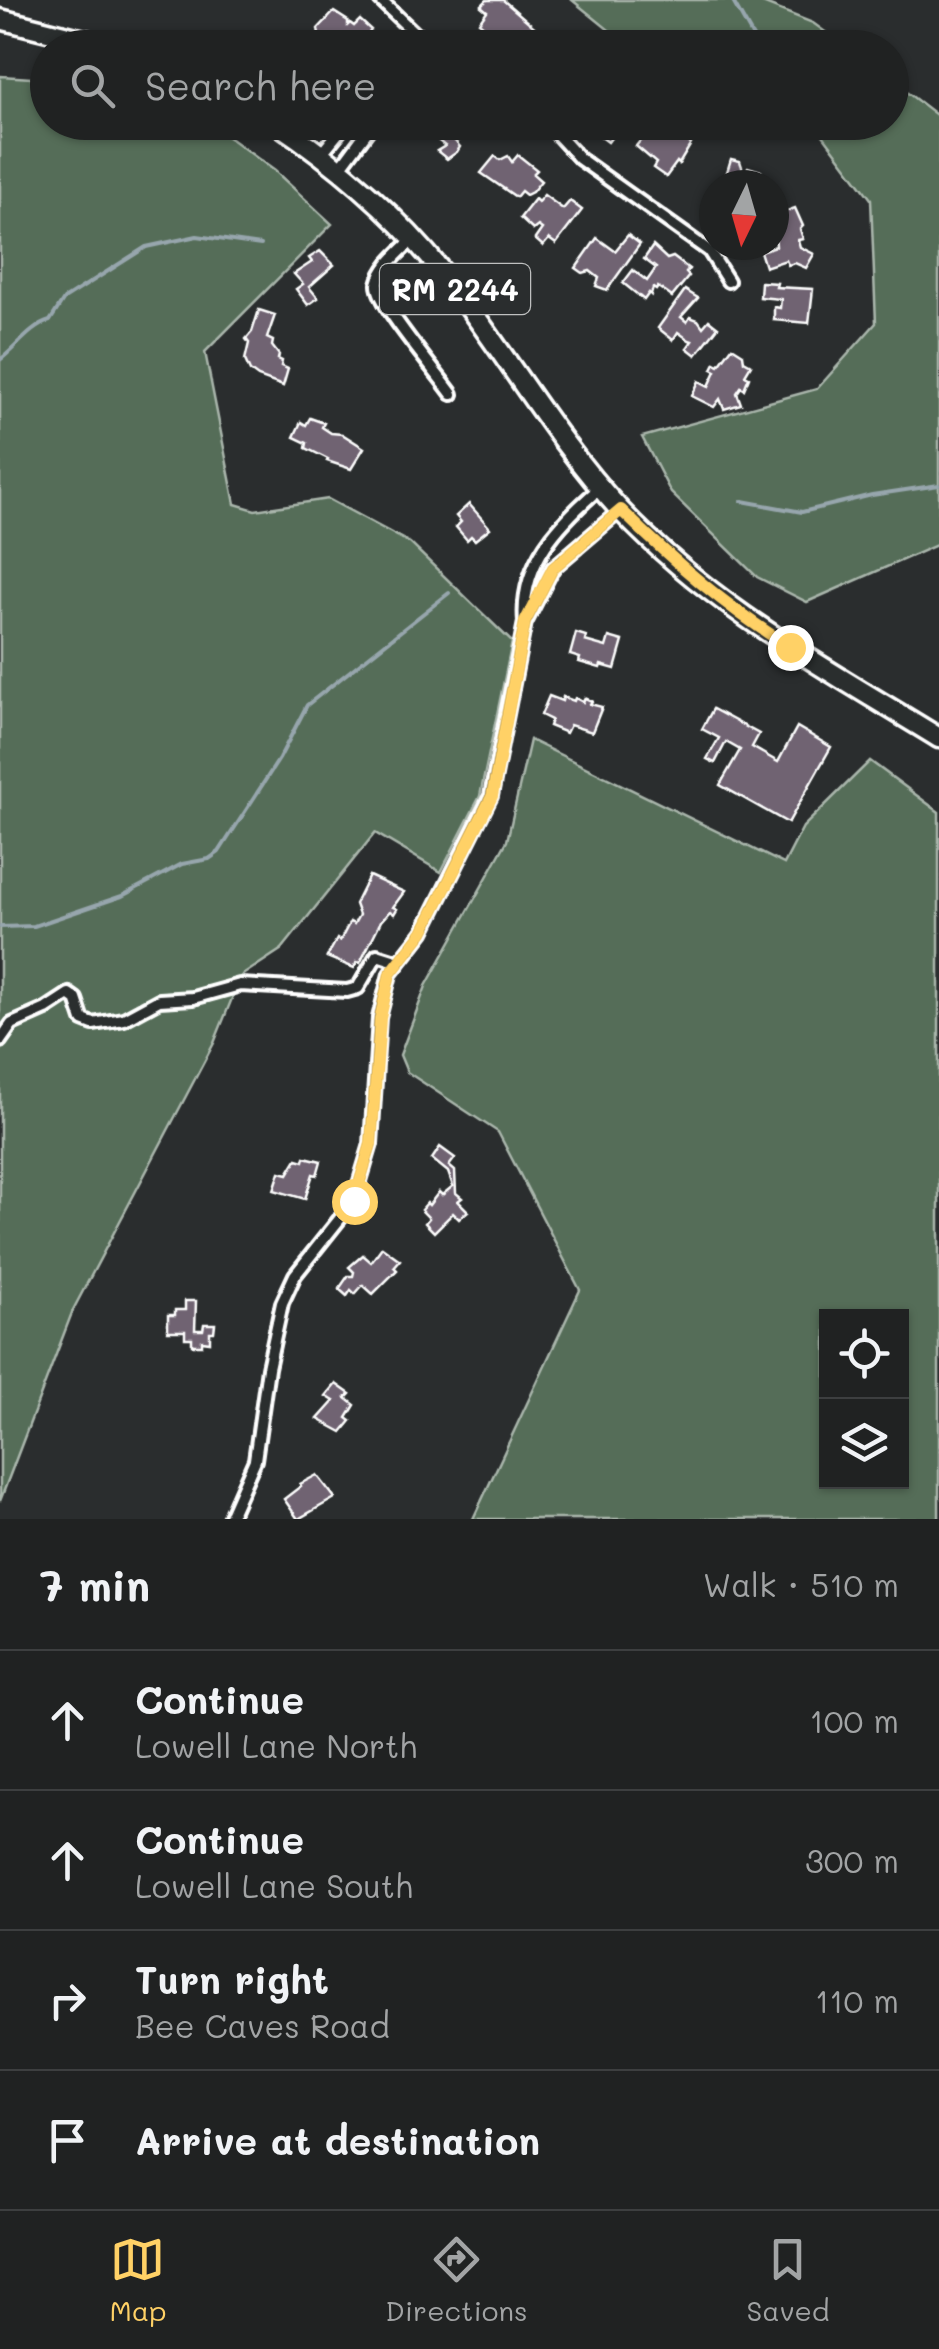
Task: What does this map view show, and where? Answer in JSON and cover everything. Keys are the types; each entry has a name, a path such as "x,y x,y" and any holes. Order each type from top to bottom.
{"main road":[{"path":"0,19 44,30"},
{"name":"RM 2244","path":"301,140 340,168 442,271 601,487 681,569 744,618 939,738"}],"street":[{"path":"380,0 413,30"},
{"path":"321,154 332,140"},
{"path":"340,168 361,140"},
{"path":"563,140 580,159 709,251 728,281"},
{"path":"412,240 388,264 378,294 452,394"},
{"path":"229,1519 256,1460 268,1368 282,1303 295,1275 354,1201 371,1144 380,1018 390,974 423,932 492,796 525,622 523,594 537,560 565,518 601,487"},
{"path":"525,622 553,568 621,510"},
{"path":"0,1040 12,1024 69,994 74,995 84,1020 93,1024 124,1018 160,1000 194,998 240,985 348,991 358,988 378,955 399,962"}],"green space":[{"path":"572,0 755,0 823,30 609,30"},
{"path":"0,76 30,78 30,140 232,140 275,171 332,224 205,352 235,504 255,510 328,499 410,543 512,642 480,796 441,872 375,833 282,949 241,976 214,1043 73,1310 0,1501"},
{"path":"909,94 939,117 939,544 807,602 757,577 671,493 642,437 817,389 876,323 871,199 827,140 909,140"},
{"path":"530,740 784,864 803,827 870,761 939,812 939,1519 473,1519 580,1290 498,1132 407,1072 400,1055 426,986 507,841"}],"building":[{"path":"487,0 503,0 538,30 489,30 479,22 487,11 481,6"},
{"path":"334,12 348,25 354,26 360,20 371,30 318,30"},
{"path":"438,140 454,140 460,147 447,159 437,151 445,146"},
{"path":"641,140 686,140 691,144 666,177 653,168 656,163 636,146"},
{"path":"518,155 537,170 533,174 541,181 532,192 526,195 521,191 516,197 481,173 495,156 500,160 508,156 512,162"},
{"path":"731,159 740,161 743,170 728,170"},
{"path":"544,195 563,209 570,201 582,210 556,244 549,239 543,246 535,239 542,229 538,226 533,230 520,218 535,199 538,202"},
{"path":"795,208 803,226 800,247 814,254 806,268 795,263 788,265 786,260 789,210"},
{"path":"628,235 640,244 607,290 596,286 599,278 590,271 583,273 576,268 597,238 615,251"},
{"path":"653,246 667,259 673,257 689,269 689,276 672,297 658,287 644,300 623,283 633,270 647,281 656,268 644,259"},
{"path":"320,251 334,265 309,287 318,298 308,305 296,289 303,284 294,274"},
{"path":"763,260 786,260 765,267"},
{"path":"761,282 813,289 809,323 774,320 774,307 780,308 781,299 760,297"},
{"path":"685,290 698,298 681,317 687,322 690,317 698,320 703,327 709,320 718,327 696,355 687,348 692,341 678,332 673,340 658,328"},
{"path":"259,310 275,315 267,338 273,341 281,366 288,369 283,386 258,377 245,360 249,343 246,339"},
{"path":"732,347 751,365 744,389 741,387 737,393 741,404 724,409 720,399 714,407 692,396 699,381 709,386 715,363 719,365"},
{"path":"310,418 364,448 351,469 327,461 294,437 301,422 306,425"},
{"path":"469,504 490,528 475,540 471,536 467,540 456,527 461,522 456,516"},
{"path":"576,633 586,636 585,641 606,647 609,637 623,641 615,669 579,662 580,658 570,655"},
{"path":"549,696 562,701 563,697 583,702 585,698 602,707 592,732 570,725 566,733 549,726 551,720 541,715"},
{"path":"713,709 759,734 752,747 778,762 797,727 831,747 788,823 720,785 740,750 726,742 715,763 707,759 719,738 702,729"},
{"path":"369,876 404,892 393,907 397,909 394,914 390,911 381,921 354,968 327,957 359,915 355,904"},
{"path":"440,1147 455,1158 449,1166 455,1171 456,1193 462,1198 458,1201 468,1211 459,1219 453,1213 434,1232 425,1223 429,1218 421,1210 439,1192 442,1195 453,1186 448,1172 432,1159"},
{"path":"305,1157 321,1161 305,1199 274,1190 280,1172 288,1174 297,1159 304,1161"},
{"path":"382,1247 400,1260 394,1267 397,1270 373,1294 363,1285 347,1296 339,1289 348,1276 353,1276 349,1267 363,1255 371,1262"},
{"path":"185,1301 196,1301 195,1330 203,1330 204,1324 215,1324 210,1342 192,1345 192,1338 185,1338 185,1331 168,1331 168,1315 185,1310"},
{"path":"336,1384 350,1394 346,1398 355,1405 347,1418 351,1421 342,1432 318,1419 334,1401 326,1396"},
{"path":"317,1475 335,1498 298,1519 284,1499"}],"waterway":[{"path":"732,0 749,30"},
{"path":"0,360 30,332 50,321 64,299 146,247 197,236 261,245"},
{"path":"742,501 802,512 872,495 939,485"},
{"path":"0,927 34,926 122,896 182,864 209,859 219,852 279,759 307,705 449,593"}],"route":[{"path":"354,1201 371,1144 380,1018 390,974 423,932 492,796 525,622 553,568 621,510 681,569 744,618 790,647"}]}
